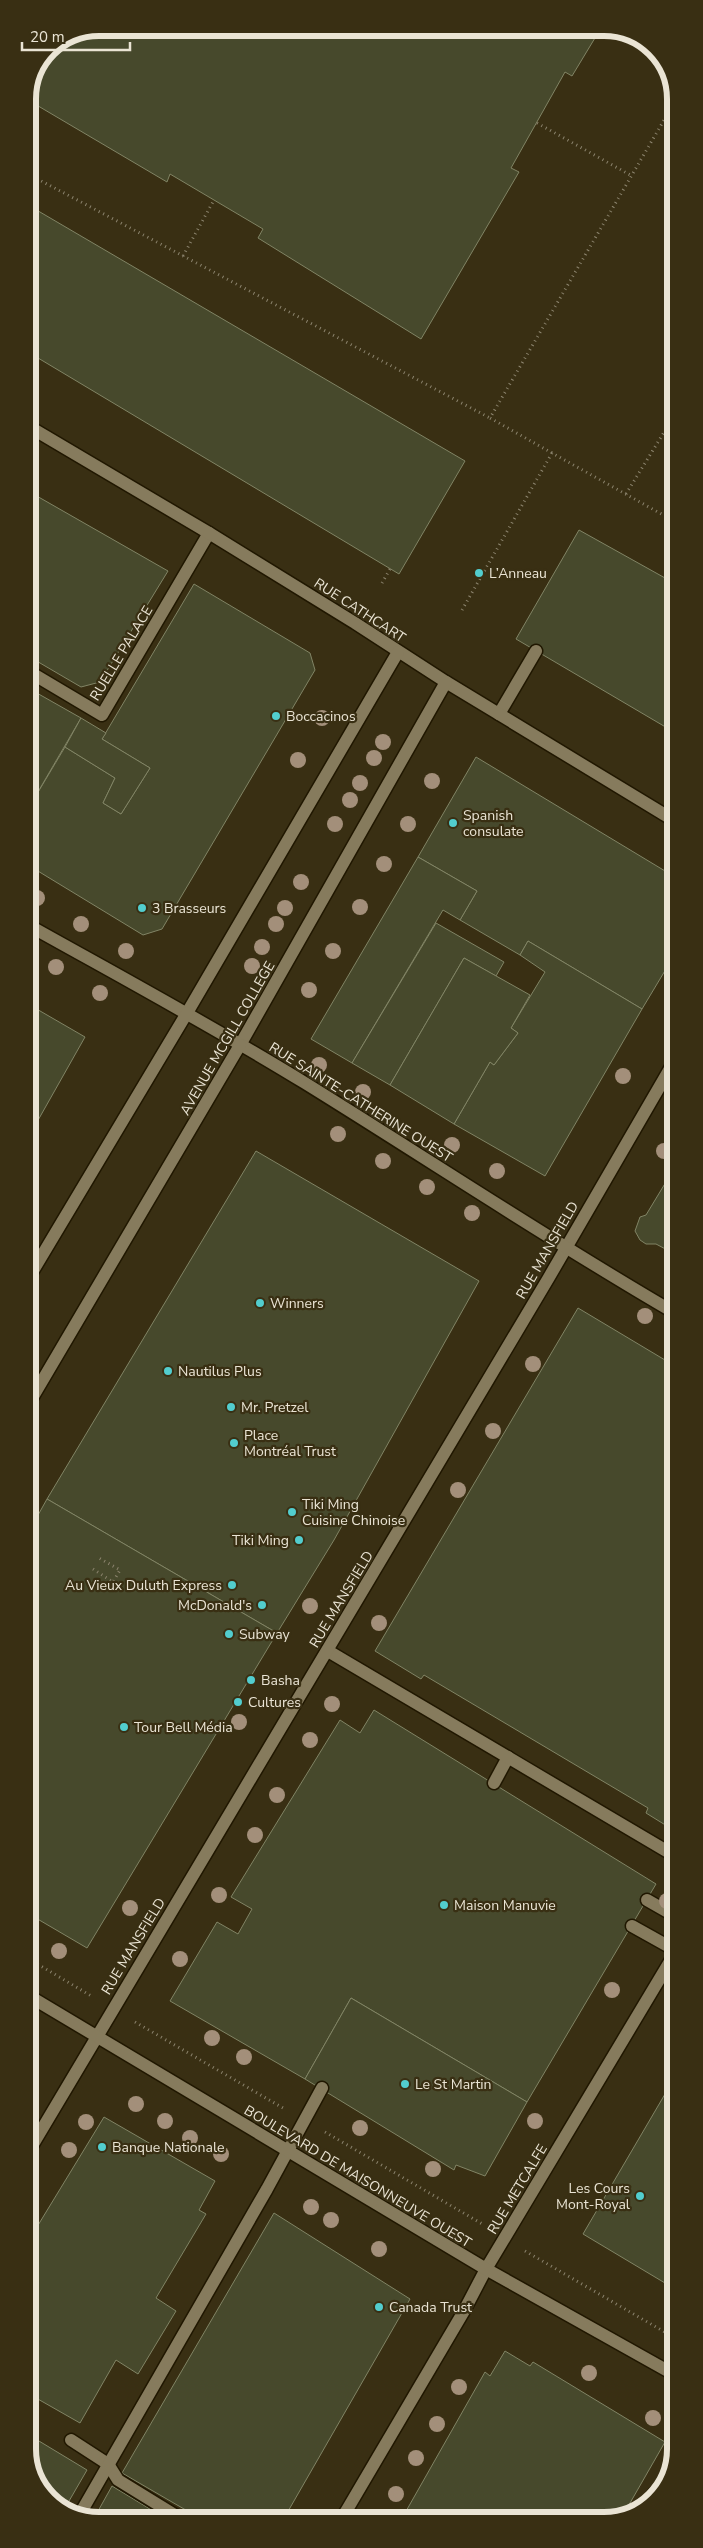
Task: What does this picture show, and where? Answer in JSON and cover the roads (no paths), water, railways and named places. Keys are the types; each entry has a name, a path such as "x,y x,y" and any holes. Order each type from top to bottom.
{"street":[{"name":"RUE CATHCART","path":"36,431 209,533 355,623 446,682 667,817"},
{"name":"RUELLE PALACE","path":"36,676 102,715 209,533"},
{"path":"499,714 536,651"},
{"path":"36,1266 187,1013 398,652"},
{"name":"AVENUE MCGILL COLLEGE","path":"36,1391 240,1045 446,682"},
{"name":"RUE SAINTE-CATHERINE OUEST","path":"36,929 187,1013 304,1082 566,1249 667,1307"},
{"name":"RUE MANSFIELD","path":"36,2139 328,1651 566,1249 667,1074"},
{"path":"328,1651 667,1851"},
{"path":"494,1783 508,1757"},
{"path":"647,1900 667,1911"},
{"path":"632,1926 667,1946"},
{"name":"RUE METCALFE","path":"350,2512 486,2269 667,1964"},
{"name":"BOULEVARD DE MAISONNEUVE OUEST","path":"36,2000 486,2269 667,2371"},
{"path":"83,2510 288,2152 322,2088"},
{"path":"70,2440 108,2464 118,2480 170,2512"}],"place":[{"name":"L’Anneau","path":"479,573"},
{"name":"Boccacinos","path":"276,716"},
{"name":"Spanish consulate","path":"453,823"},
{"name":"3 Brasseurs","path":"142,908"},
{"name":"Winners","path":"260,1303"},
{"name":"Nautilus Plus","path":"168,1371"},
{"name":"Mr. Pretzel","path":"231,1407"},
{"name":"Place Montréal Trust","path":"234,1443"},
{"name":"Tiki Ming Cuisine Chinoise","path":"292,1512"},
{"name":"Tiki Ming","path":"299,1540"},
{"name":"Au Vieux Duluth Express","path":"232,1585"},
{"name":"McDonald's","path":"262,1605"},
{"name":"Subway","path":"229,1634"},
{"name":"Basha","path":"251,1680"},
{"name":"Cultures","path":"238,1702"},
{"name":"Tour Bell Média","path":"124,1727"},
{"name":"Maison Manuvie","path":"444,1905"},
{"name":"Le St Martin","path":"405,2084"},
{"name":"Banque Nationale","path":"102,2147"},
{"name":"Les Cours Mont-Royal","path":"640,2196"},
{"name":"Canada Trust","path":"379,2307"}]}
